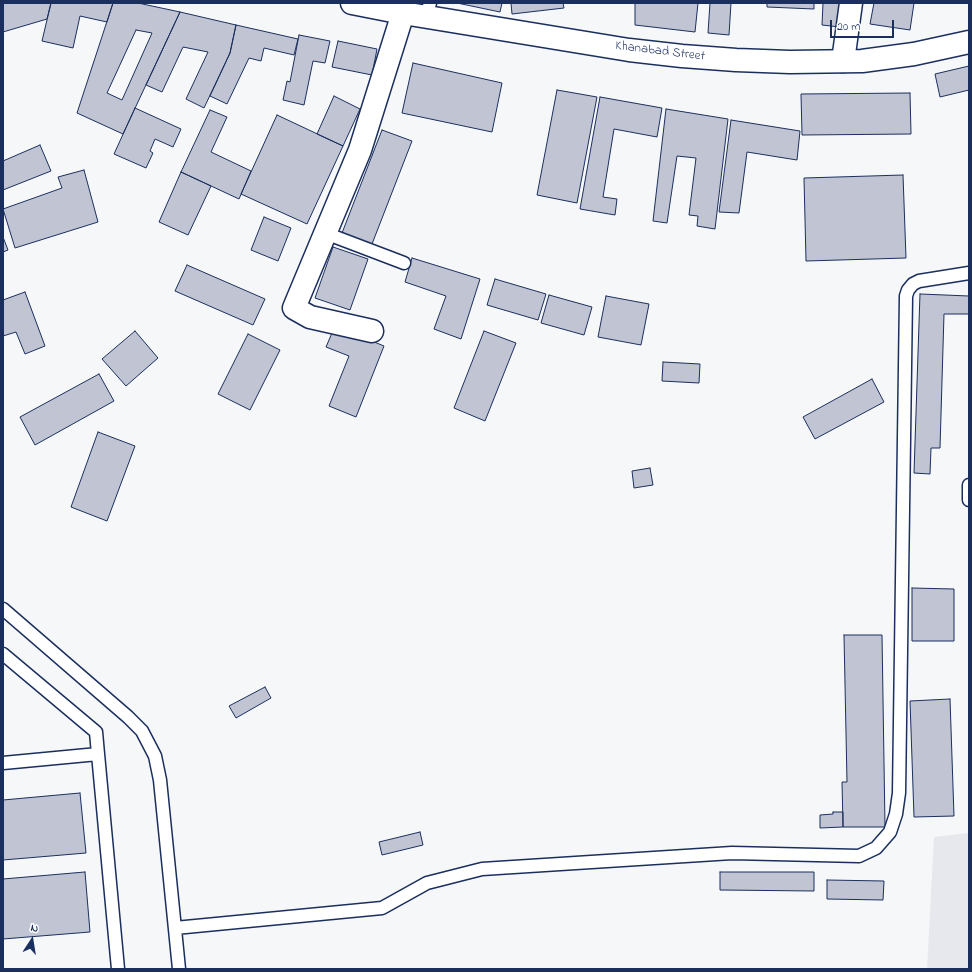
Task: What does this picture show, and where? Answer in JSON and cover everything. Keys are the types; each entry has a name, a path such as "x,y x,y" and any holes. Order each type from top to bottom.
{"main road":[{"name":"Khanabad Street","path":"352,3 404,13 428,10 622,49 682,56 736,60 790,62 880,59 908,55 969,42"},
{"path":"843,61 851,3"},
{"path":"372,331 310,317 294,308 360,150 404,13"}],"lane":[{"path":"325,233 404,263"},
{"path":"175,928 382,908 427,883 482,869 732,853 859,856 876,848 890,832 896,814 899,794 906,296 908,290 913,284 919,281 969,273"},
{"path":"969,484 969,500"},
{"path":"3,609 128,717 142,731 155,756 160,780 179,969"},
{"path":"3,654 96,732 118,969"},
{"path":"3,763 98,754"}],"shaded area":[{"path":"969,833 969,969 927,969 934,837"}],"building":[{"path":"3,3 51,3 47,19 3,32"},
{"path":"51,3 113,3 107,22 80,16 73,48 42,41"},
{"path":"113,3 138,3 180,12 123,134 77,113","holes":["136,30 152,33 122,100 107,93"]},
{"path":"457,3 502,3 500,12"},
{"path":"511,3 563,3 564,8 512,14"},
{"path":"635,3 698,3 695,32 635,25"},
{"path":"710,3 731,3 729,35 708,33"},
{"path":"767,3 814,3 814,9 767,7"},
{"path":"823,3 842,3 840,27 822,25"},
{"path":"874,3 914,3 910,30 870,24"},
{"path":"180,12 236,25 230,53 204,108 186,99 208,52 183,47 162,92 146,85"},
{"path":"236,25 298,39 294,55 264,48 261,61 249,58 227,104 210,96 230,53"},
{"path":"299,35 330,41 325,63 313,61 304,105 283,100 287,81 290,82"},
{"path":"338,41 377,49 372,75 332,67"},
{"path":"413,63 502,83 492,132 402,113"},
{"path":"969,66 969,90 940,97 935,74"},
{"path":"557,90 597,97 577,203 537,195"},
{"path":"910,93 911,134 802,135 801,94"},
{"path":"334,96 360,109 343,146 317,134"},
{"path":"600,97 662,108 657,137 614,129 603,197 617,199 615,215 580,209"},
{"path":"135,108 181,129 173,147 155,139 150,151 153,153 146,168 114,154"},
{"path":"666,109 728,119 715,229 697,226 698,216 689,215 696,158 677,156 667,223 653,221"},
{"path":"210,110 227,117 211,152 251,171 239,199 181,172"},
{"path":"277,115 343,146 307,224 241,194"},
{"path":"731,120 800,131 797,160 747,152 739,213 719,212"},
{"path":"382,130 412,141 372,244 342,233"},
{"path":"40,145 51,171 3,190 3,161"},
{"path":"84,170 98,222 15,248 3,209 62,188 58,177"},
{"path":"181,172 211,186 188,235 159,222"},
{"path":"903,175 906,258 806,261 804,178"},
{"path":"264,217 291,228 278,261 251,250"},
{"path":"3,237 8,250 3,252"},
{"path":"333,247 368,259 350,310 315,298"},
{"path":"412,258 480,279 461,339 434,329 446,296 405,282"},
{"path":"187,265 265,299 253,325 175,291"},
{"path":"495,279 546,294 538,320 487,305"},
{"path":"25,292 45,346 25,354 16,332 3,336 3,300"},
{"path":"920,294 969,296 969,314 944,314 940,448 931,448 930,474 914,473"},
{"path":"549,295 592,307 584,335 541,323"},
{"path":"606,296 649,304 641,345 598,337"},
{"path":"335,326 384,346 356,417 329,406 349,356 326,347"},
{"path":"135,331 158,358 126,386 102,359"},
{"path":"484,331 516,343 485,421 454,408"},
{"path":"248,334 280,350 250,410 218,394"},
{"path":"663,362 700,364 699,383 662,381"},
{"path":"99,374 114,401 35,445 20,417"},
{"path":"872,379 884,402 815,439 803,417"},
{"path":"98,432 135,446 107,521 71,507"},
{"path":"650,468 653,485 634,488 632,471"},
{"path":"912,588 954,589 954,641 912,641"},
{"path":"844,635 882,635 885,827 843,827 842,782 847,782"},
{"path":"265,687 271,698 236,718 229,706"},
{"path":"950,699 954,816 914,817 910,701"},
{"path":"80,793 86,853 3,860 3,800"},
{"path":"833,812 843,812 843,827 820,828 820,815 833,814"},
{"path":"420,832 423,845 382,855 379,842"},
{"path":"85,872 90,932 3,939 3,879"},
{"path":"720,872 814,872 814,891 720,890"},
{"path":"827,880 884,881 883,900 827,899"}]}
